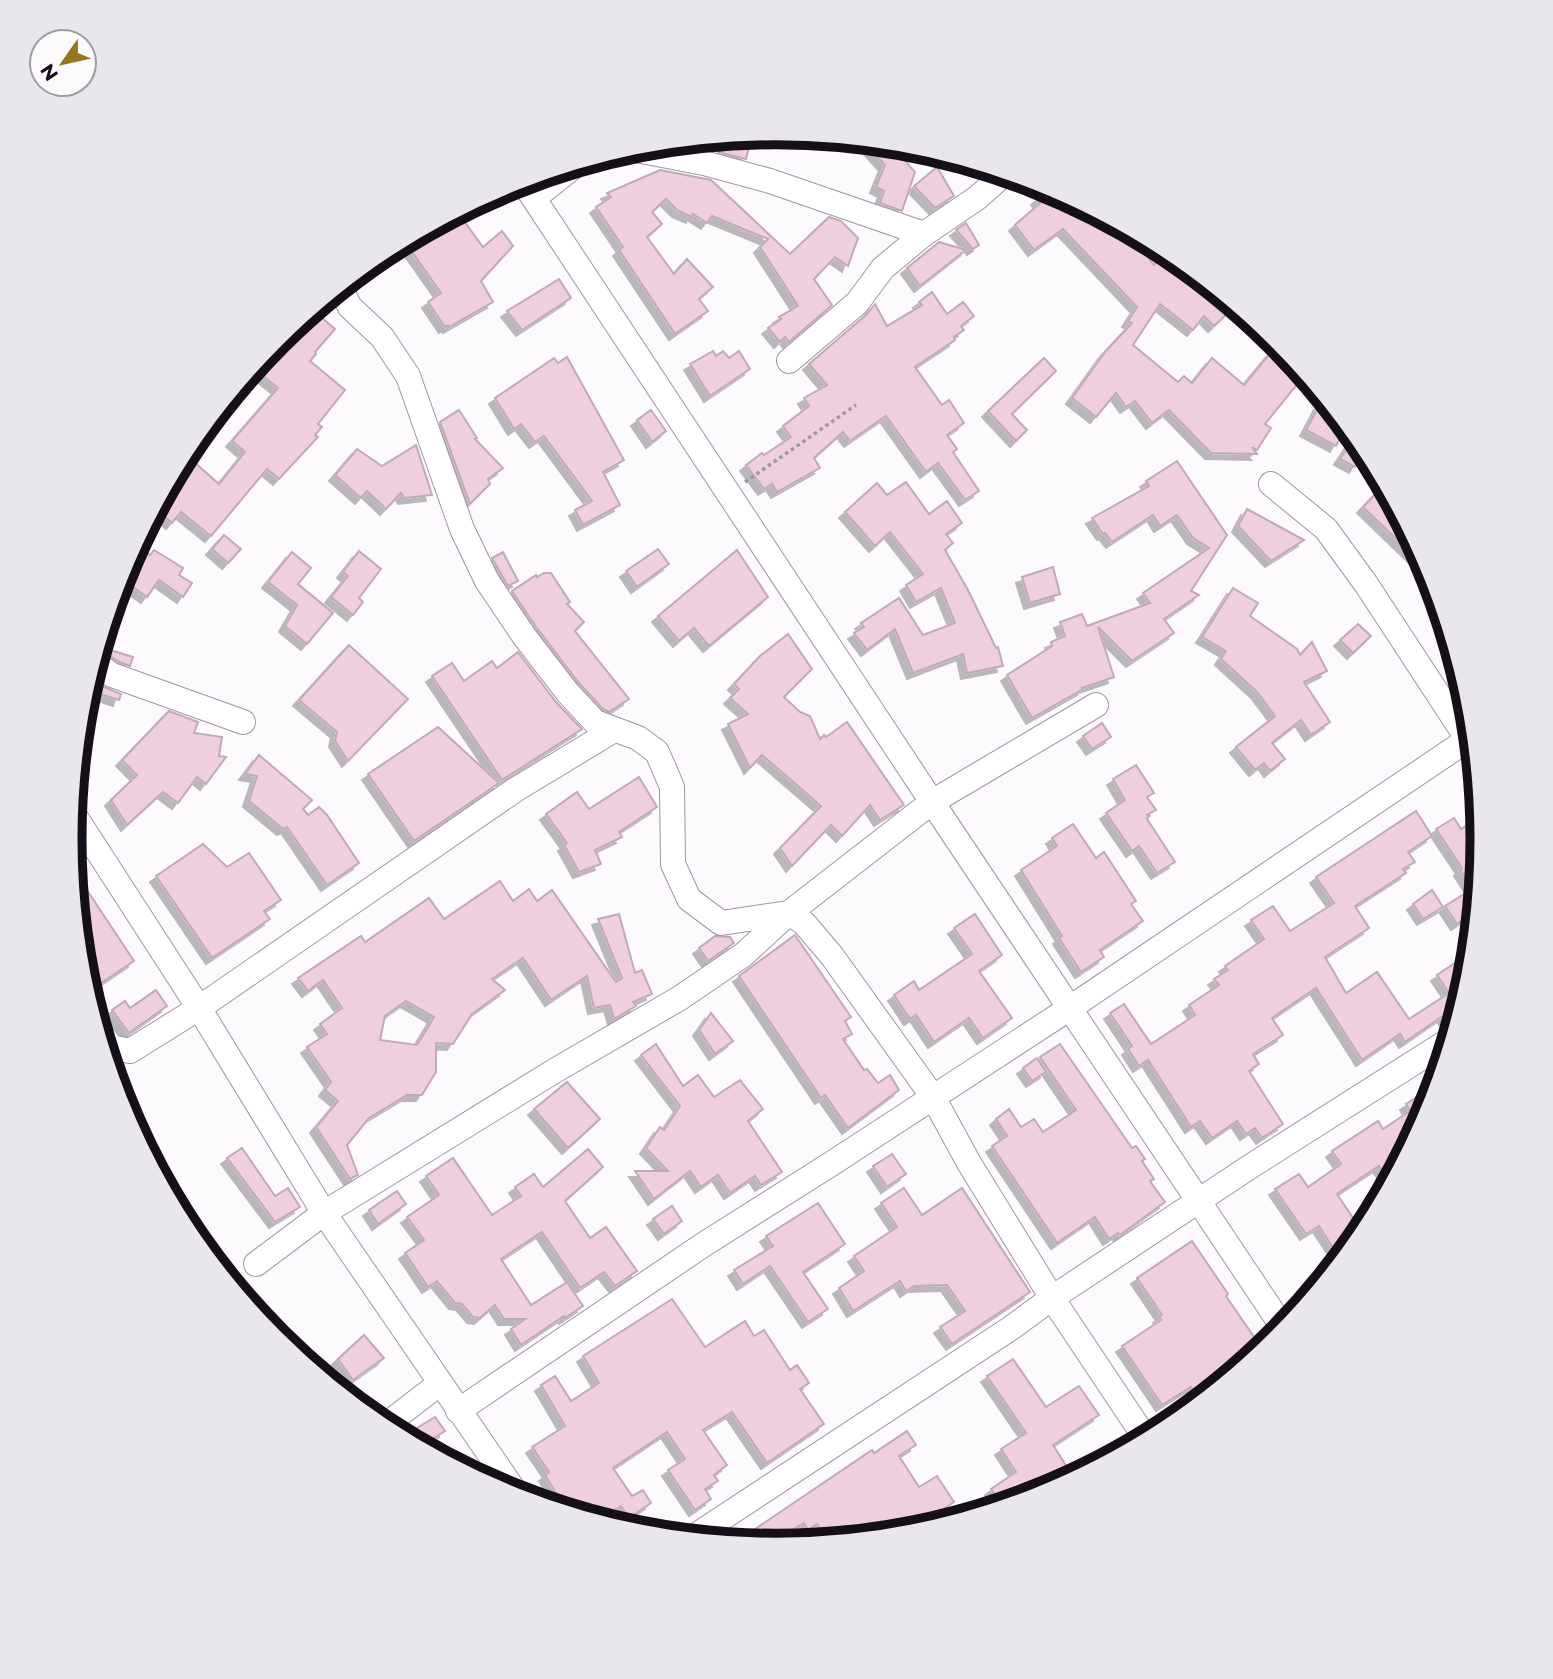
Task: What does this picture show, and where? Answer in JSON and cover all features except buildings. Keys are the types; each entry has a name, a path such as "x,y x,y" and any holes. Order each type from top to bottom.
{"street":[{"path":"663,155 770,181 924,234"},
{"path":"789,361 857,303 883,268 996,181"},
{"path":"530,191 932,802 1277,1319"},
{"path":"345,297 350,307 382,337 408,376 462,528 487,581 524,636 568,693 595,722 638,738 657,752 672,787 673,864 689,899 721,923 789,913 804,923 832,956 933,1097 969,1163 1052,1298 1140,1431"},
{"path":"1271,484 1326,529 1461,725"},
{"path":"104,669 112,675 243,722"},
{"path":"256,1264 324,1213 556,1070 680,998 743,955 789,913 932,802 1096,705"},
{"path":"114,1048 130,1051 199,1008 515,790 614,730"},
{"path":"458,1411 703,1245 1070,1008 1465,747"},
{"path":"83,828 199,1008 324,1213 506,1479"},
{"path":"705,1530 1251,1166 1439,1047"},
{"path":"394,1419 439,1384"}],"path":[{"path":"729,492 765,470 856,405"}]}
